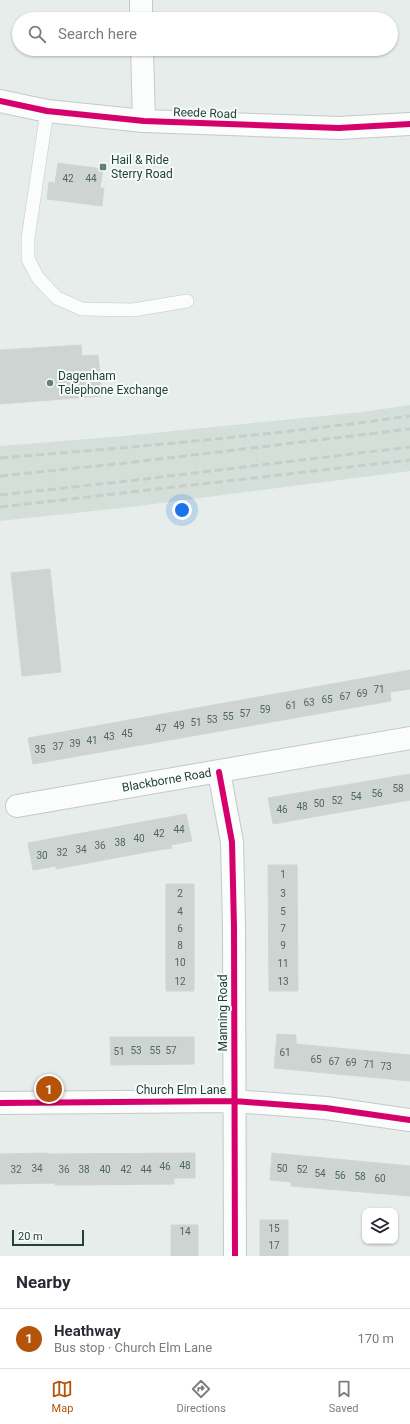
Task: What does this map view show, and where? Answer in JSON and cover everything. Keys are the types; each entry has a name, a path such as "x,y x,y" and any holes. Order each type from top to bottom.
{"street":[{"path":"141,0 142,12"},
{"path":"142,56 144,121"},
{"name":"Reede Road","path":"0,102 48,111 144,121 339,128 410,124"},
{"name":"Blackborne Road","path":"17,806 410,738"},
{"name":"Manning Road","path":"219,772 232,842 234,927 234,1256"},
{"name":"Church Elm Lane","path":"0,1103 234,1101 326,1108 410,1120"}],"lane":[{"path":"48,111 28,238 28,259 38,278 57,298 82,309 133,310 187,301"}],"shaded area":[{"path":"410,405 410,471 130,507 0,521 0,446 124,436 362,412"}],"building":[{"path":"58,163 103,169 100,188 104,188 102,206 47,199 49,182 55,183"},
{"name":"Dagenham Telephone Exchange","path":"81,345 82,356 98,355 102,396 0,404 0,350"},
{"path":"50,569 61,672 22,676 11,573"},
{"path":"410,670 410,689 390,692 391,701 33,764 28,738"},
{"path":"410,774 410,800 273,824 268,798"},
{"path":"186,814 192,841 171,845 172,848 56,869 56,866 33,870 28,843"},
{"path":"268,865 297,865 298,991 269,991"},
{"path":"166,884 194,884 194,991 166,991"},
{"path":"277,1034 296,1035 296,1044 410,1055 410,1081 274,1068"},
{"path":"110,1037 194,1037 194,1064 111,1065"},
{"path":"195,1153 195,1178 174,1178 174,1184 0,1184 0,1154"},
{"path":"272,1153 410,1166 410,1196 291,1186 291,1182 270,1180"},
{"path":"260,1220 288,1220 288,1256 260,1256"},
{"path":"171,1225 198,1225 198,1256 171,1256"}],"railway":[{"path":"0,458 205,440 410,416"},
{"path":"0,476 126,463 410,429"},
{"path":"0,495 410,447"},
{"path":"0,507 410,460"}],"cycle path":[{"path":"0,101 47,111 144,121 339,128 410,124"},
{"path":"219,772 232,842 234,927 235,1256"},
{"path":"0,1103 234,1101 326,1108 410,1120"}],"place":[{"name":"Hail & Ride Sterry Road","path":"103,167"},
{"name":"Dagenham Telephone Exchange","path":"50,383"},
{"name":"Heathway","path":"49,1089"}]}
